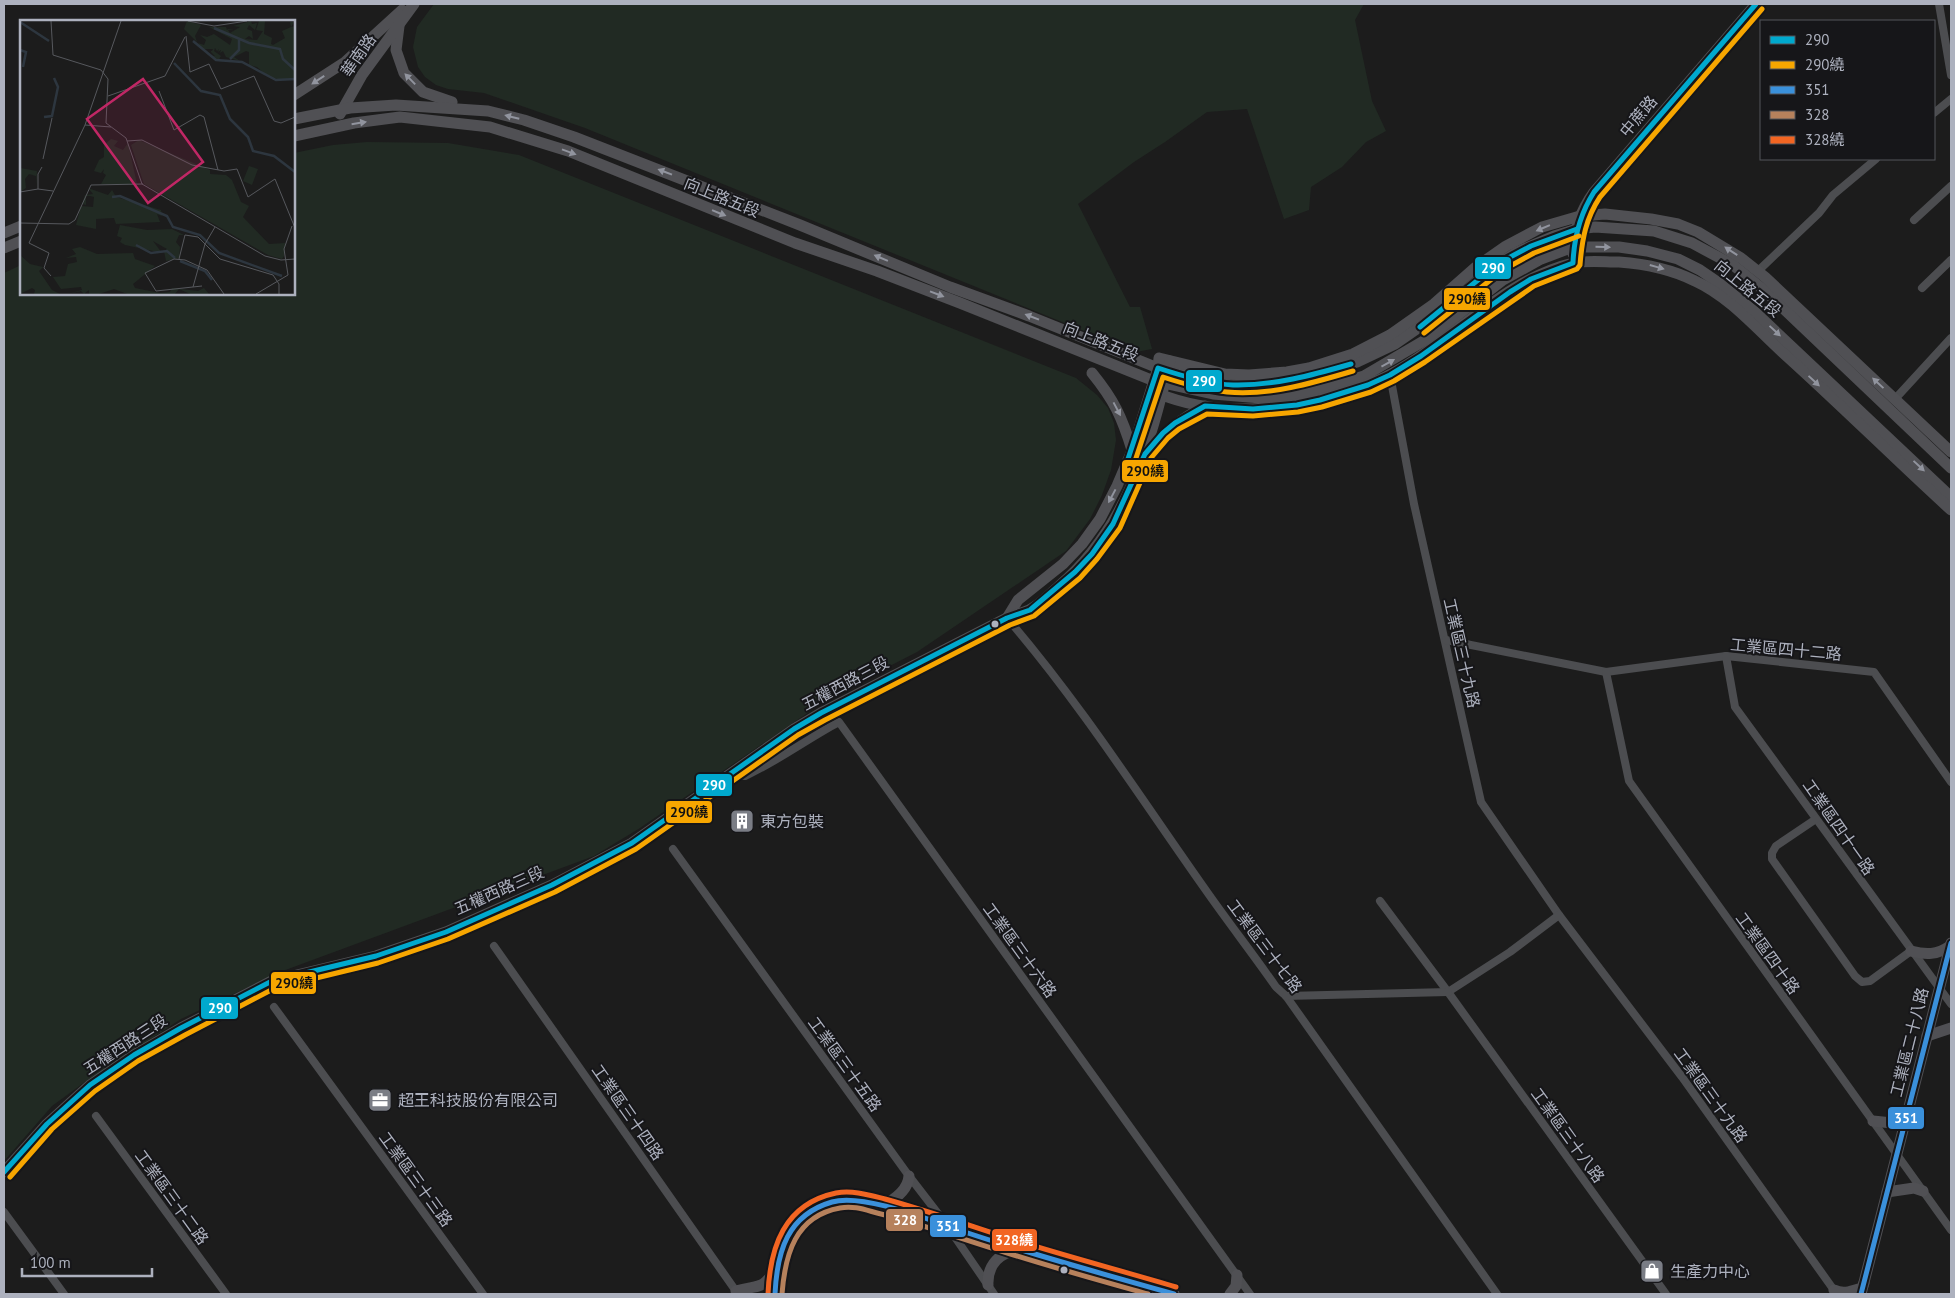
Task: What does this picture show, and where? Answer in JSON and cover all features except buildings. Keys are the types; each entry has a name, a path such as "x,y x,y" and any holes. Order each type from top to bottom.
{"main road":[{"path":"295,94 345,62 409,4"},
{"name":"華南路","path":"334,128 362,75 414,4"},
{"name":"中蔗路","path":"1573,263 1573,247 1584,206 1756,4"},
{"path":"400,23 396,50 404,73 423,92 452,102"},
{"name":"向上路五段","path":"295,119 343,109 396,105 488,111 524,120 574,137 800,225 950,287 1029,316 1213,394 1261,398 1294,396 1364,376 1427,339 1503,280 1541,259 1573,247 1647,251 1678,260 1700,270 1755,312 1951,497"},
{"name":"向上路五段","path":"295,136 400,117 490,127 568,152 794,243 1161,373 1232,385 1272,382 1311,376 1357,362 1395,344 1444,310 1489,270 1517,252 1554,236 1577,229 1595,227 1654,231 1692,243 1733,265 1765,291 1951,468"},
{"path":"1594,192 1596,204 1605,214"},
{"name":"向上路五段","path":"1161,373 1249,375 1294,371 1354,354 1390,335 1434,304 1476,267 1506,246 1542,227 1580,216 1605,214 1678,224 1720,245 1758,271 1951,452"},
{"path":"4,233 20,226"},
{"path":"4,248 20,241"},
{"name":"向上路五段","path":"1162,396 1205,406 1253,409 1297,405 1352,390 1390,375 1421,356 1524,283 1573,263 1645,264 1675,272 1712,289 1951,510"},
{"path":"1092,373 1118,409 1124,422 1132,451"},
{"name":"五權西路三段","path":"4,1172 47,1124 90,1085 134,1055 181,1028 272,981 376,956 446,932 552,885 632,844 821,713 1007,618 1030,610 1075,572 1092,554 1113,524 1145,454 1162,396 1161,373"},
{"name":"五權西路三段","path":"1007,618 1018,600 1063,564 1082,544 1100,519 1132,451 1161,373"},
{"path":"1145,454 1163,433 1175,423 1205,406"},
{"path":"1911,951 1936,954 1951,945"},
{"name":"工業區二十八路","path":"1863,1289 1951,945"},
{"path":"1928,1036 1951,1028"},
{"path":"1872,1121 1898,1122 1905,1121 1907,1117"},
{"path":"882,1206 893,1200 903,1190 909,1180 909,1176"},
{"path":"1887,1192 1914,1188 1923,1192"},
{"path":"775,1294 776,1267 781,1250 790,1232 816,1208 848,1199 857,1199 909,1212 1024,1250 1174,1294"},
{"path":"991,1290 988,1273 998,1258 1008,1252 1024,1250"},
{"path":"737,1292 765,1284 776,1267"},
{"path":"1230,1294 1236,1286 1237,1275"},
{"path":"1836,1292 1849,1293 1863,1289"}],"street":[{"path":"1939,4 1951,75"},
{"path":"1935,112 1951,99"},
{"path":"1758,271 1819,213 1833,194 1875,160"},
{"path":"1914,220 1951,186"},
{"path":"1922,288 1951,260"},
{"path":"1895,400 1951,338"},
{"name":"工業區三十九路","path":"1390,375 1414,504 1481,802 1558,916 1682,1077 1836,1292"},
{"name":"工業區三十七路","path":"1007,618 1075,702 1205,889 1276,988 1286,996 1497,1294"},
{"name":"工業區四十二路","path":"1446,640 1606,672 1726,656 1874,672 1951,782"},
{"name":"工業區四十一路","path":"1726,656 1735,707 1951,1004"},
{"name":"工業區四十路","path":"1606,672 1629,781 1951,1230"},
{"name":"工業區三十六路","path":"732,773 744,776 767,766 815,734 839,722 1250,1294"},
{"path":"1816,819 1776,846 1772,853 1772,860 1855,976 1862,982 1870,981 1911,951"},
{"name":"工業區三十五路","path":"673,849 909,1176 946,1224 991,1290"},
{"name":"工業區三十八路","path":"1380,901 1666,1294"},
{"path":"1286,996 1448,992 1510,952 1558,916"},
{"name":"工業區三十四路","path":"494,946 737,1292"},
{"name":"工業區三十三路","path":"274,1007 483,1294"},
{"name":"工業區三十二路","path":"96,1116 226,1294"},
{"path":"4,1212 64,1294"}],"shaded area":[{"path":"434,4 1364,4 1355,20 1372,101 1386,131 1366,142 1342,167 1311,187 1309,210 1284,219 1247,109 1207,112 1134,162 1078,204 1130,307 1140,307 1152,349 1136,352 585,128 484,93 448,89 436,85 425,77 418,67 413,47 417,27"},
{"path":"367,142 448,143 519,155 1076,378 1097,395 1108,408 1114,423 1116,440 1111,470 1102,495 1090,519 1066,551 917,652 835,694 640,828 594,856 280,972 181,1019 89,1079 52,1106 4,1161 4,273 20,265 20,295 295,295 295,153 333,145"}],"transit line":[{"name":"290","path":"4,1172 47,1124 90,1085 134,1055 181,1028 272,981 376,956 446,932 552,885 632,843 794,729 821,713 1007,618 1030,610 1075,572 1092,554 1113,524 1145,454 1163,433 1175,423 1205,406 1253,409 1297,405 1368,385 1390,375 1421,356 1531,279 1573,263 1579,226 1594,192 1756,4"},
{"name":"290繞","path":"10,1177 52,1129 95,1091 138,1061 185,1035 275,988 378,963 448,939 555,892 636,849 798,735 1010,625 1034,616 1080,578 1097,559 1120,528 1151,458 1168,438 1179,429 1207,414 1253,416 1298,412 1322,407 1371,392 1394,381 1425,362 1534,286 1577,269 1580,265 1588,221 1600,197 1762,9"},
{"name":"290","path":"1420,327 1499,263 1531,246 1577,229"},
{"name":"290繞","path":"1424,333 1503,270 1534,253 1579,236"},
{"name":"290","path":"1126,465 1158,368 1205,381 1248,385 1293,379 1351,364"},
{"name":"290繞","path":"1133,467 1163,377 1203,388 1243,393 1291,388 1353,371"},
{"name":"351","path":"1861,1294 1951,943"},
{"name":"328繞","path":"768,1294 772,1260 783,1230 792,1217 818,1199 836,1193 849,1192 900,1203 1026,1244 1176,1287"},
{"name":"351","path":"775,1294 778,1264 782,1250 787,1237 795,1226 804,1216 817,1208 844,1200 860,1201 894,1208 1080,1268 1174,1294"},
{"name":"328","path":"782,1294 790,1252 795,1239 803,1228 812,1219 825,1212 851,1207 911,1222 1035,1262 1148,1294"}],"place":[{"name":"東方包裝","path":"742,821"},
{"name":"超王科技股份有限公司","path":"380,1100"},
{"name":"生產力中心","path":"1652,1271"}]}
